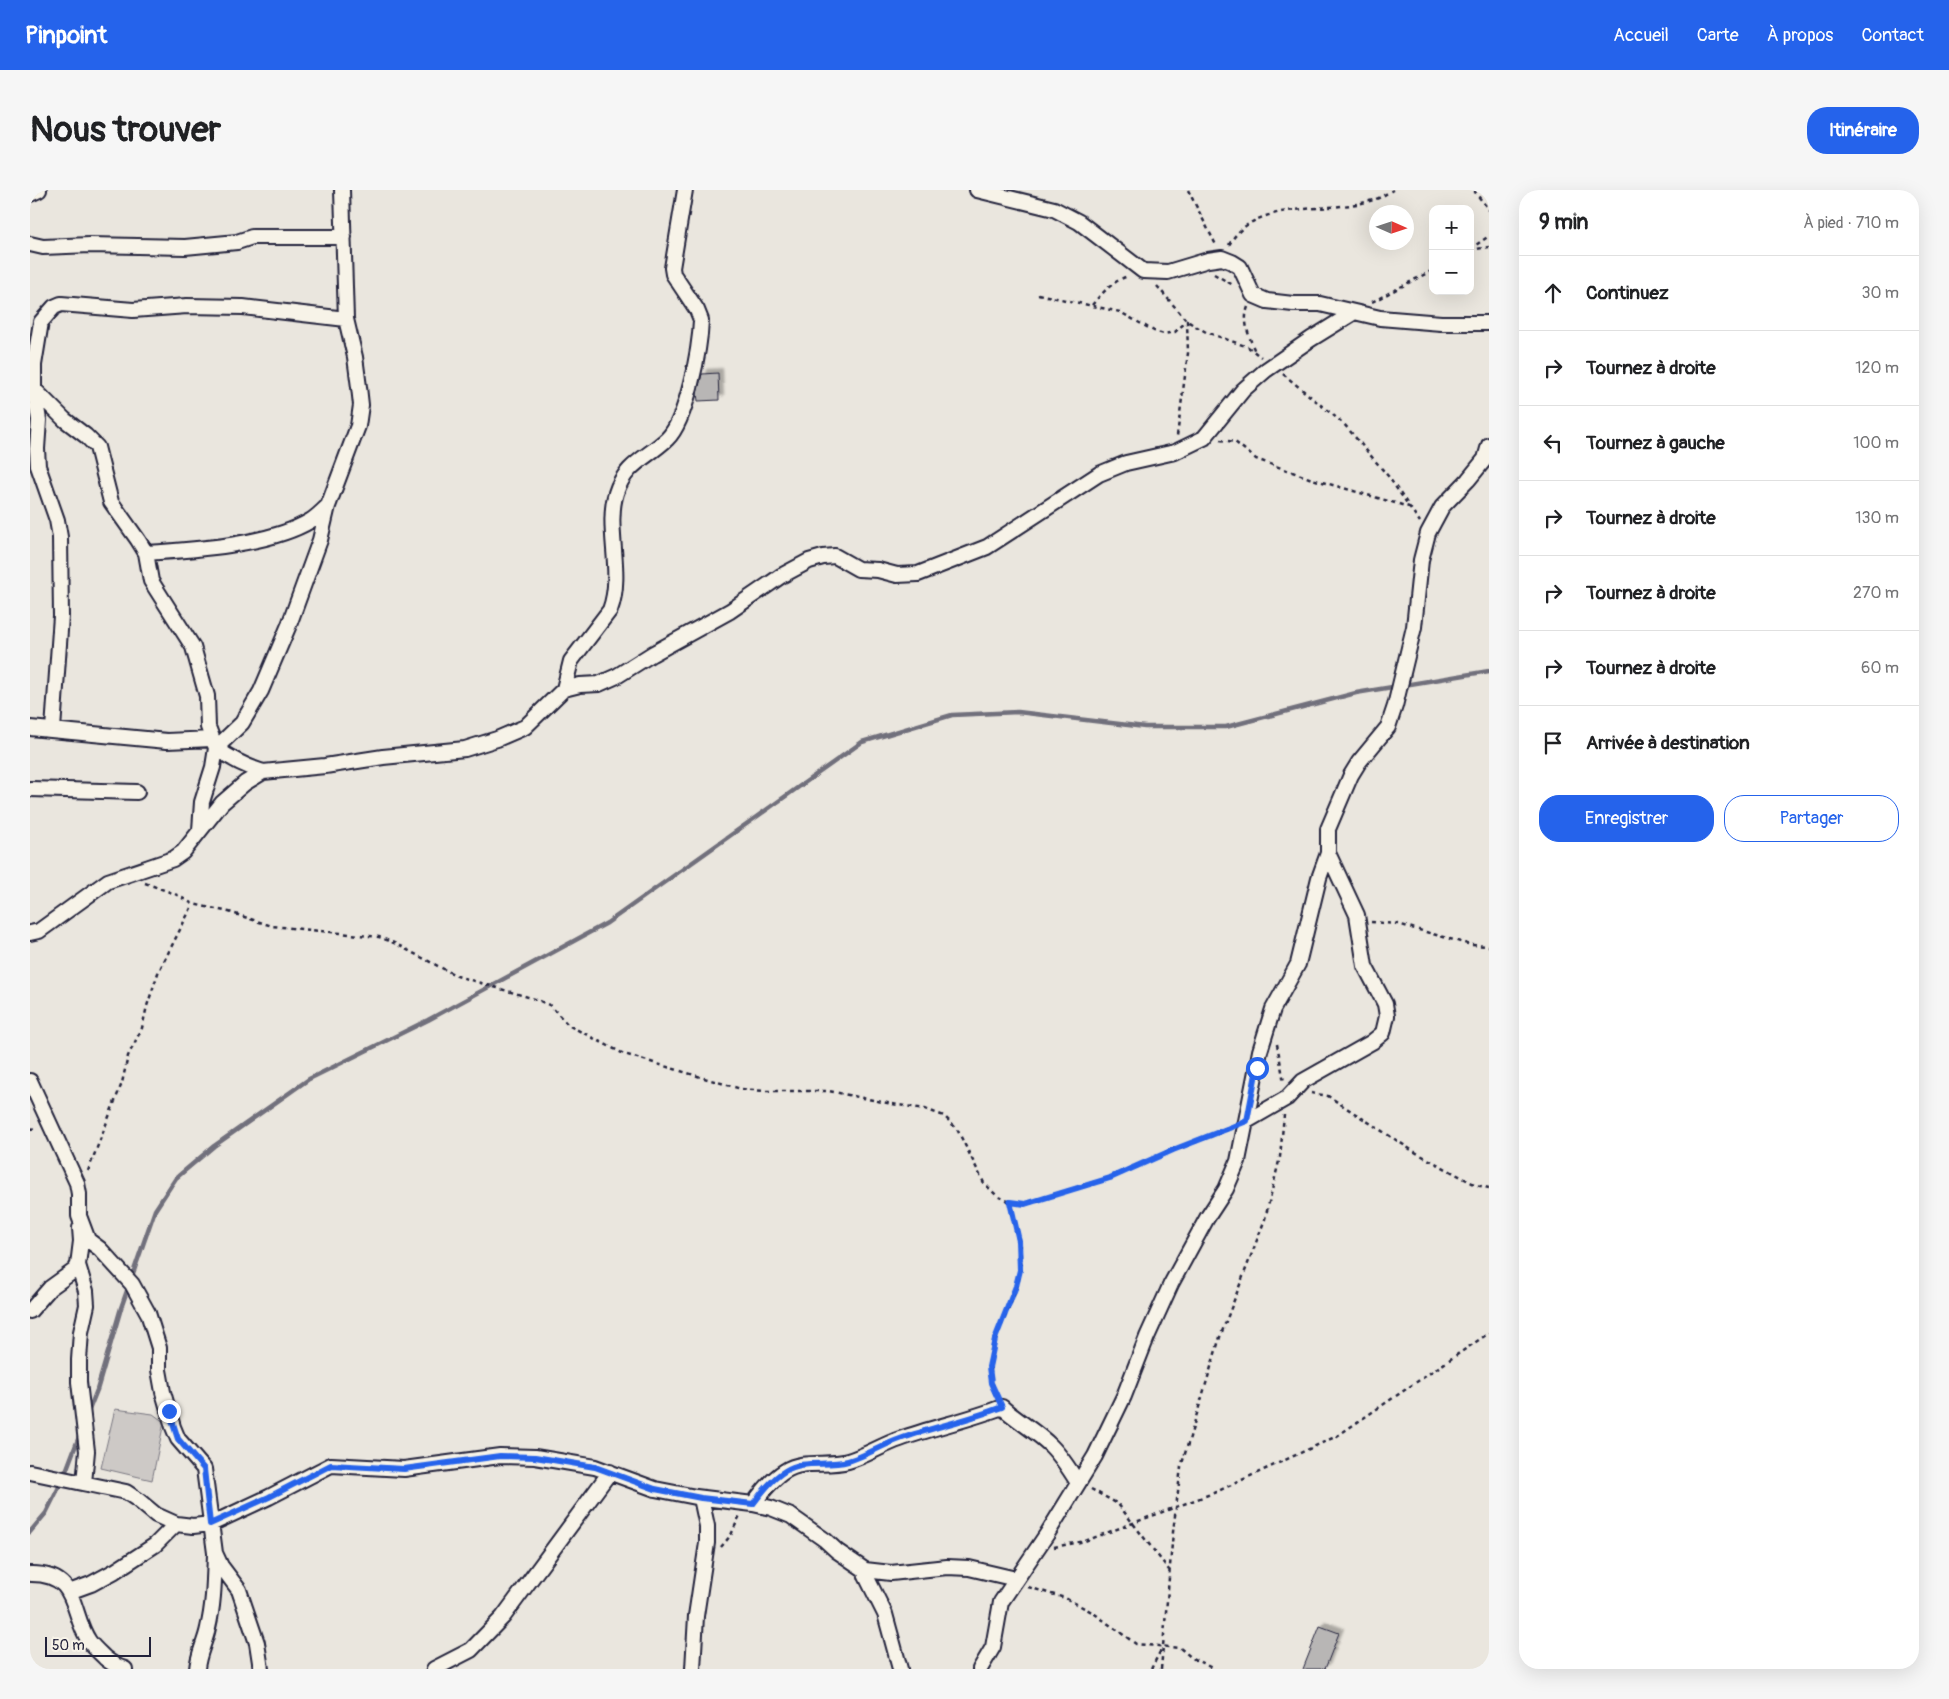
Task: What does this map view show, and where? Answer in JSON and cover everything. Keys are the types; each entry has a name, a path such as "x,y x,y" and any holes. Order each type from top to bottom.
{"street":[{"path":"30,194 39,190"},
{"path":"214,744 242,723 261,691 289,625 320,540 328,506 358,426 361,405 355,357 346,319 342,190"},
{"path":"564,689 572,660 610,610 613,601 615,547 612,510 617,491 626,471 668,438 680,419 688,396 701,320 697,310 673,274 672,268 685,190"},
{"path":"977,190 1054,209 1079,222 1142,271 1168,272 1208,260 1222,258 1240,268 1253,295 1267,301 1320,304 1380,318 1441,323 1489,323"},
{"path":"30,244 43,247 90,245 184,247 237,242 252,237 344,237"},
{"path":"53,729 61,616 60,537 57,520 38,466 32,388 41,322 54,307 61,304 133,310 187,306 243,307 346,319"},
{"path":"30,728 214,744 244,766 263,772 465,749 497,739 525,727 564,689 580,685 599,684 617,676 652,654 730,611 781,576 809,561 835,556 858,569 878,570 896,575 918,574 987,547 1099,474 1126,463 1175,452 1204,438 1243,390 1272,365 1353,313"},
{"path":"32,388 65,420 97,447 111,502 146,554 151,581 193,647 207,696 208,727 214,744 213,767 202,802 200,830"},
{"path":"34,420 65,420"},
{"path":"980,1669 993,1647 1001,1602 1095,1456 1124,1396 1171,1284 1207,1218 1226,1190 1238,1161 1260,1051 1274,1009 1298,964 1319,878 1328,853 1328,829 1350,775 1388,727 1414,627 1421,560 1428,533 1442,507 1485,459 1489,445"},
{"path":"146,554 194,550 262,539 298,527 312,520 328,506"},
{"path":"30,933 40,930 108,880 173,858 188,848 222,803 245,783 263,772"},
{"path":"30,789 137,792"},
{"path":"1247,1121 1287,1098 1303,1081 1372,1042 1383,1032 1387,1016 1385,1004 1365,966 1359,921 1351,899 1328,853"},
{"path":"30,1082 61,1146 77,1182 80,1194 81,1241 78,1265 86,1291 87,1305 81,1332 79,1360 79,1382 87,1451 84,1483"},
{"path":"79,1216 88,1240 100,1249 132,1284 148,1313 159,1348 162,1392 173,1427 178,1439 204,1469 215,1554 214,1599 208,1630 198,1656 197,1669"},
{"path":"30,1310 50,1288 78,1265"},
{"path":"753,1504 785,1470 804,1464 847,1462 881,1446 978,1417 1002,1407 1049,1444 1061,1457 1078,1483"},
{"path":"30,1472 126,1492 156,1516 176,1524 193,1526 210,1524 269,1497 331,1465 404,1469 500,1456 535,1457 595,1467 655,1489 771,1508 791,1516 825,1540 837,1552 865,1570 891,1573 947,1567 969,1568 1016,1579"},
{"path":"434,1669 471,1650 502,1617 610,1472"},
{"path":"693,1669 696,1616 707,1543 707,1526 701,1498"},
{"path":"69,1592 91,1584 156,1545 176,1524"},
{"path":"215,1554 221,1566 239,1590 257,1643 261,1669"},
{"path":"865,1570 866,1576 885,1614 900,1669"},
{"path":"30,1574 43,1574 57,1581 69,1592 75,1602 89,1641 111,1666 125,1669"}],"path":[{"path":"1188,190 1222,258"},
{"path":"1222,258 1235,233 1266,216 1300,209 1348,205 1372,200 1393,190"},
{"path":"1476,190 1475,192 1489,210"},
{"path":"1474,246 1489,236"},
{"path":"1474,249 1489,247"},
{"path":"1191,265 1214,274 1253,295 1244,315 1256,353"},
{"path":"1092,305 1105,290 1122,278 1142,271 1157,285 1187,322 1206,332 1248,347 1344,424 1388,476 1428,533"},
{"path":"1353,313 1429,272"},
{"path":"1038,294 1120,312 1154,331 1164,334 1175,332 1187,322"},
{"path":"1175,452 1188,353 1187,322"},
{"path":"1204,438 1235,442 1256,459 1312,479 1409,506"},
{"path":"144,883 175,894 193,904 229,912 272,926 379,937 457,976 538,1000 550,1006 568,1025 624,1054 741,1089 829,1091 892,1104 925,1108 944,1116 957,1129 984,1182 997,1196 1010,1202 1025,1204 1110,1178 1173,1150 1247,1121"},
{"path":"80,1194 122,1083 128,1056 142,1028 158,973 193,904"},
{"path":"1359,921 1398,924 1472,945 1489,946"},
{"path":"1161,1669 1181,1467 1220,1337 1265,1219 1280,1157 1282,1123 1287,1098 1276,1035"},
{"path":"1287,1098 1305,1092 1328,1096 1412,1151 1476,1185 1489,1188"},
{"path":"1002,1407 991,1383 989,1367 995,1339 1016,1286 1020,1270 1019,1241 1010,1202"},
{"path":"1035,1551 1085,1541 1132,1524 1216,1492 1337,1436 1489,1333"},
{"path":"1078,1483 1118,1504 1170,1572"},
{"path":"704,1560 727,1542 740,1515 753,1504"},
{"path":"1016,1579 1032,1589 1065,1598 1092,1612 1136,1644 1180,1648 1192,1658 1214,1669"},
{"path":"1151,1669 1163,1646"}],"shaded area":[{"path":"115,1409 153,1414 164,1422 152,1480 101,1468"}],"building":[{"path":"718,373 719,400 698,401 697,393 702,374"},
{"path":"1320,1626 1339,1633 1325,1669 1303,1669"}],"waterway":[{"path":"87,1415 97,1390 121,1308 155,1210 176,1178 214,1146 309,1079 428,1020 607,923 862,742 952,715 1018,712 1145,727 1226,727 1356,693 1489,671"},
{"path":"30,1532 46,1513 63,1479 80,1434"}],"route":[{"path":"169,1411 178,1439 204,1469 210,1524 269,1497 331,1465 404,1469 500,1456 535,1457 595,1467 655,1489 701,1498 753,1504 785,1470 804,1464 847,1462 881,1446 978,1417 1002,1407 991,1383 989,1367 995,1339 1016,1286 1020,1270 1019,1241 1010,1202 1025,1204 1110,1178 1173,1150 1247,1121 1257,1068"}]}
